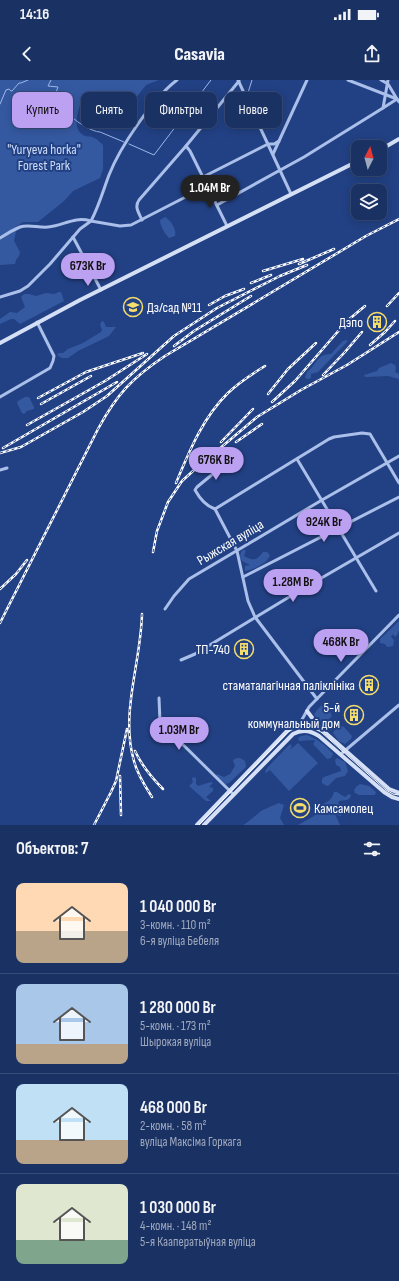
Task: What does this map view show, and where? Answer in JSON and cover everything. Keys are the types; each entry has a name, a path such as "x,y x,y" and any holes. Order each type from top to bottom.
{"main road":[{"path":"387,146 399,139"},
{"path":"0,343 37,322 351,164"},
{"path":"307,711 321,729 389,790 396,793"},
{"path":"204,825 293,734 299,725"},
{"path":"197,825 290,728 299,725 309,725 321,729"},
{"path":"293,734 305,730 314,733 341,754 384,792 399,799"}],"street":[{"path":"0,297 20,291 28,286 50,264 80,229 91,221 102,198 109,175 115,163 143,118 161,94 177,80"},
{"path":"273,154 307,80"},
{"path":"348,80 398,100"},
{"path":"381,80 388,82 398,100"},
{"path":"142,220 137,209 137,203 239,81 291,194"},
{"path":"384,108 388,82"},
{"path":"216,204 281,171 398,100"},
{"path":"203,177 268,144 274,144 279,141"},
{"path":"186,146 208,186 227,226"},
{"path":"0,238 20,227 49,227 76,219 126,226 142,220 208,186"},
{"path":"73,237 101,290"},
{"path":"0,397 50,368 54,356 37,322"},
{"path":"215,509 334,437 362,433 370,434 399,483"},
{"name":"Рыжская вуліца","path":"165,609 189,579 399,456"},
{"path":"240,458 214,473 195,490 208,507 215,509 237,551 249,607 317,699"},
{"path":"297,459 376,591"},
{"path":"0,470 7,468"},
{"path":"243,577 399,497"},
{"path":"181,660 195,654 255,617 399,533"},
{"path":"300,731 299,725 307,711 317,699 399,614"},
{"path":"159,698 160,722 234,794"},
{"path":"341,754 399,705"},
{"path":"392,797 396,793"}],"green space":[{"name":"\"Yuryeva horka\" Forest Park","path":"0,80 159,80 146,85 137,96 137,92 81,92 81,104 77,117 77,125 78,129 83,135 95,138 103,145 103,169 100,178 73,191 64,201 38,222 23,222 17,226 14,241 20,252 19,256 15,264 0,265"},
{"path":"165,217 173,225 175,236 169,238 163,230 160,220"},
{"path":"61,292 64,301 20,324 14,319 11,319 0,324 0,319 10,312 17,313 25,307 21,297 24,294 36,296 46,293 54,294"},
{"path":"102,321 106,327 116,327 109,336 78,351 68,358 62,358 57,355 83,343 101,332 102,330 100,324"},
{"path":"347,340 347,342 318,372 311,374 311,378 305,378 307,372 319,358 331,354 343,341"},
{"path":"391,363 395,365 395,372 399,374 399,379 388,376 365,377 364,375 377,371 379,368"},
{"path":"25,397 29,397 34,409 27,411 24,414 17,403"},
{"path":"243,550 246,550 244,556 250,559 257,559 263,552 267,552 270,555 269,558 260,566 245,571 245,566 250,565 242,561 240,558"},
{"path":"399,621 399,630 397,635 395,637 393,634 391,637 394,640 393,646 387,647 385,644 380,643 380,639"},
{"path":"322,705 329,710 332,716 325,723 314,715"},
{"path":"340,726 344,727 352,736 351,739 345,744 339,741 333,733"},
{"path":"307,735 318,740 327,748 333,754 331,758 327,759 313,744 315,741 299,741 298,738"},
{"path":"298,743 318,763 289,791 270,770 266,773 265,772 290,744 292,746 290,750"},
{"path":"237,758 245,761 246,767 226,784 216,776 217,774 224,777 230,774 235,766 233,760"},
{"path":"337,758 345,762 348,771 345,776 336,778 328,786 325,785 322,783 322,779 324,777 341,771 340,767 336,765 335,760"},
{"path":"193,777 196,778 196,784 198,786 211,782 213,783 209,787 213,788 213,791 206,797 211,801 206,801 189,786 193,782"},
{"path":"360,784 369,786 376,792 375,795 359,795 355,793 354,790"},
{"path":"334,792 337,792 345,797 349,794 351,795 347,800 339,801 338,803 341,805 342,815 340,816 335,814 340,825 298,825 314,816 320,805 329,801"},
{"path":"279,803 284,805 280,818 284,825 243,825 261,811"}],"waterway":[{"path":"0,104 6,90 9,89 12,91 19,83 28,80"},
{"path":"51,80 48,86 58,87 55,95 59,98 62,97 68,112 78,122 87,128 124,142"},
{"path":"129,144 154,155 211,80"},
{"path":"248,92 252,80"}],"tram line":[{"path":"199,825 288,732 300,727 313,728 321,732 386,790 393,794 399,795"}],"railway":[{"path":"0,623 98,429 112,406 126,388 143,372 165,356 366,236 399,219"},
{"path":"299,264 334,249"},
{"path":"263,271 303,259"},
{"path":"0,453 21,447 83,412 107,396 174,336 217,308 280,276 307,265"},
{"path":"251,283 271,275"},
{"path":"209,305 225,296 244,289"},
{"path":"387,306 399,293"},
{"path":"174,346 194,331 251,296"},
{"path":"272,402 295,381 347,321 365,306"},
{"path":"370,345 395,321"},
{"path":"323,375 362,332"},
{"path":"153,552 157,531 168,502 182,481 193,471 257,417 301,390 347,365 399,332"},
{"path":"268,394 288,369 316,343"},
{"path":"38,398 86,372 143,353"},
{"path":"27,425 105,381 147,354"},
{"path":"176,483 198,435 219,402 246,378 265,366"},
{"path":"41,404 91,376"},
{"path":"3,448 117,382"},
{"path":"221,442 253,409"},
{"path":"236,442 262,424"},
{"path":"0,589 16,574 27,560"},
{"path":"142,614 141,632 132,688 129,725 130,743 135,766 152,797"},
{"path":"94,825 116,781 127,729"},
{"path":"135,751 147,771 163,789"},
{"path":"120,776 121,815"}],"place":[{"name":"Дз/сад №11","path":"133,307"},
{"name":"Дэпо","path":"377,322"},
{"name":"ТП-740","path":"244,649"},
{"name":"стаматалагічная паліклініка","path":"369,685"},
{"name":"5-й коммунальный дом","path":"354,715"},
{"name":"Камсамолец","path":"300,808"}]}
